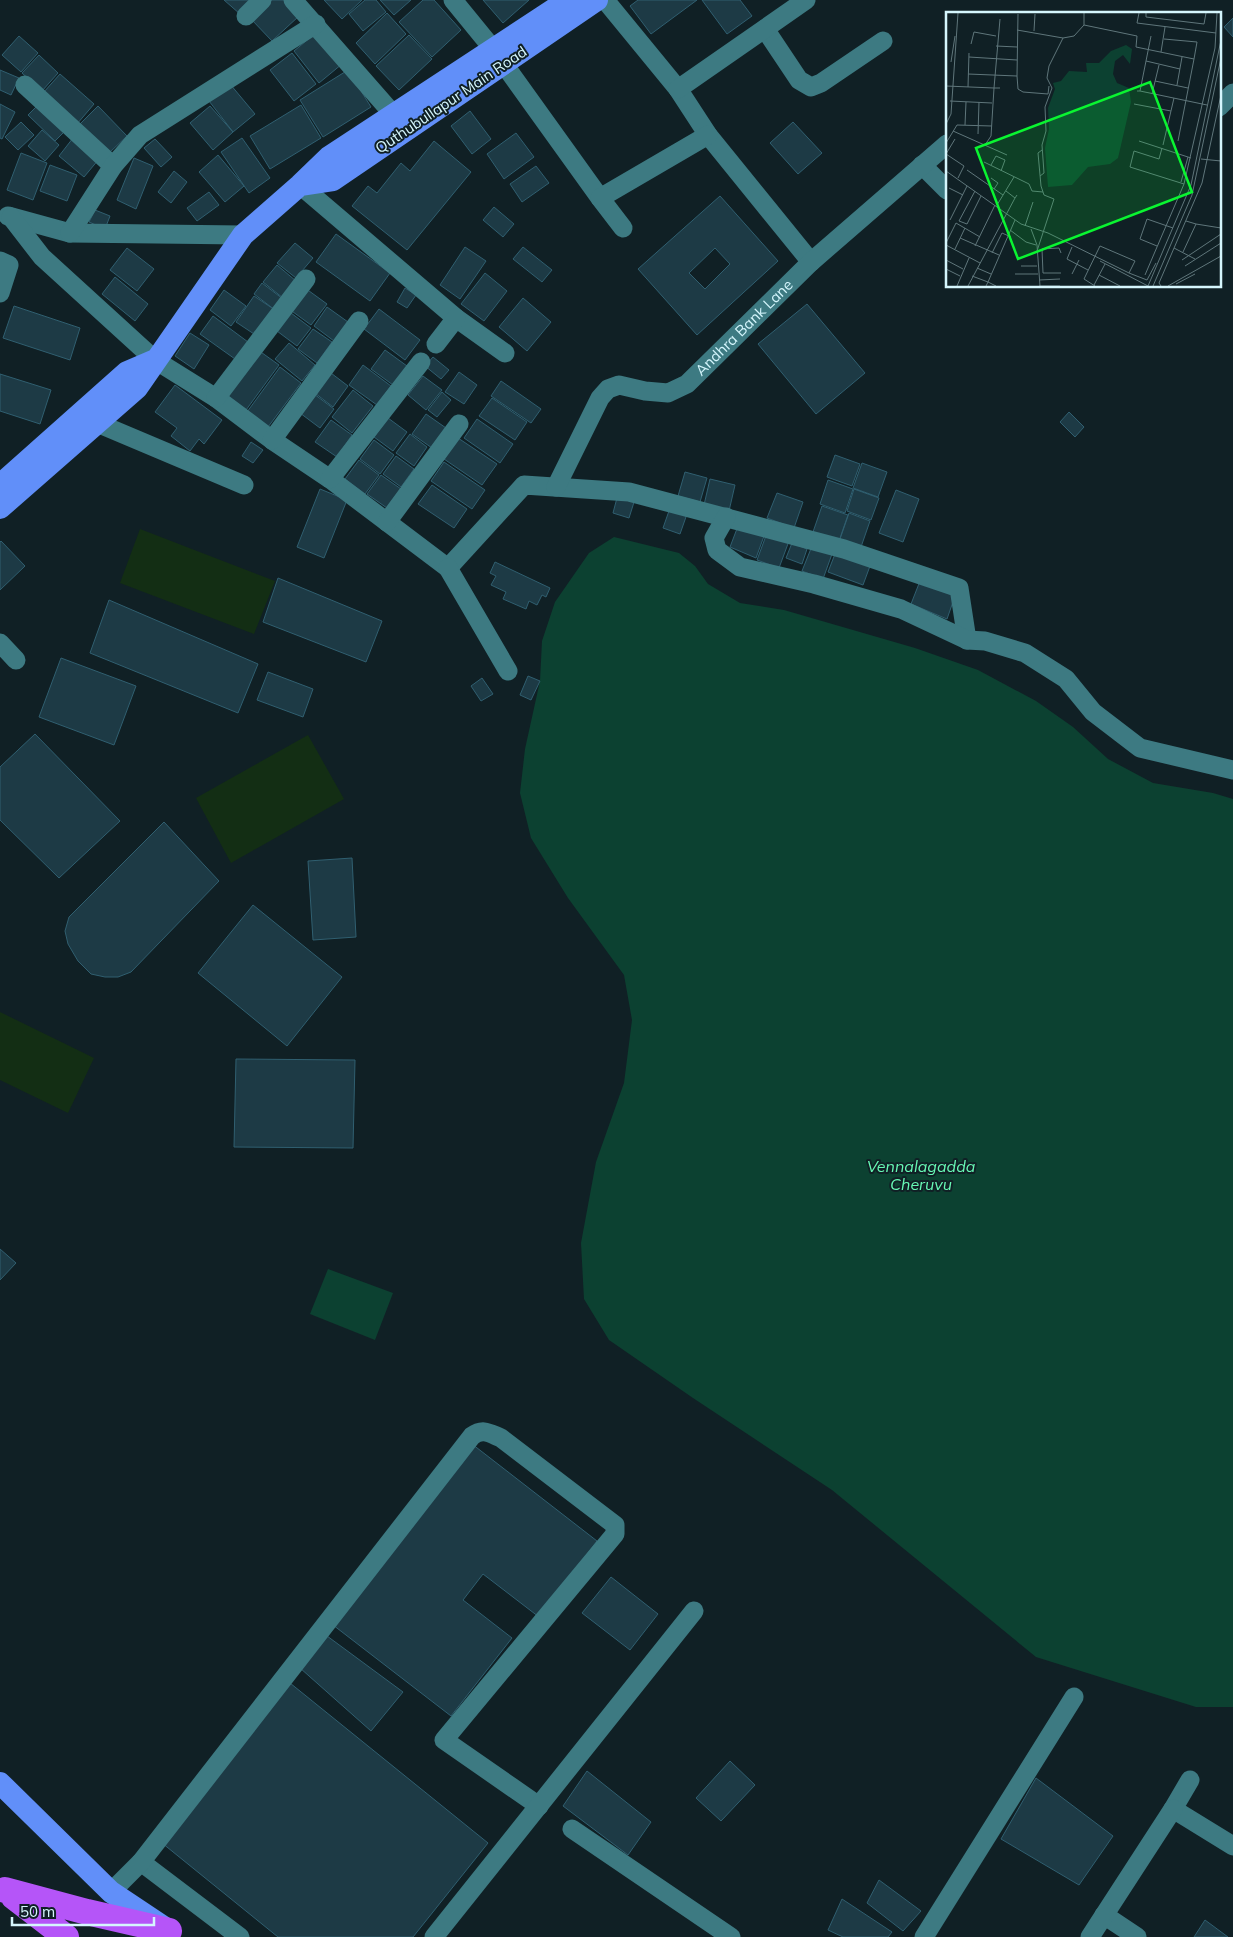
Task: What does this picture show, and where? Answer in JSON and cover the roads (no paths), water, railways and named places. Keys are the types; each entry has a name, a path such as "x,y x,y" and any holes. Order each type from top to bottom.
{"highway":[{"path":"3,1888 174,1934"},
{"path":"3,1888 66,1937"}],"main road":[{"name":"Quthubullapur Main Road","path":"300,185 333,180 498,57 568,0"},
{"name":"Quthubullapur Main Road","path":"0,508 137,388 243,236 329,156 393,114 597,0"},
{"path":"0,486 127,372 155,360"},
{"path":"0,1783 111,1892 174,1934"}],"street":[{"path":"246,16 262,0"},
{"path":"293,0 393,114"},
{"path":"453,0 498,57 623,228"},
{"path":"605,0 678,89 708,135 811,262"},
{"path":"678,89 806,0"},
{"path":"70,233 113,166 140,135 316,24"},
{"path":"765,29 799,80 811,87 821,83 882,41"},
{"path":"25,85 113,166"},
{"path":"600,198 708,135"},
{"name":"Andhra Bank Lane","path":"556,487 600,398 608,388 619,386 668,393 686,384 811,262 946,145"},
{"path":"922,165 946,189"},
{"path":"300,185 456,318 505,354"},
{"path":"5,215 70,233 243,236"},
{"path":"5,215 42,257 155,360 216,398 272,440 330,479 448,568 508,671"},
{"path":"0,262 9,264 0,293"},
{"path":"216,398 306,279"},
{"path":"436,344 456,318"},
{"path":"272,440 359,321"},
{"path":"330,479 421,362"},
{"path":"97,423 244,485"},
{"path":"387,522 458,424"},
{"path":"448,568 524,484 630,492 844,549 959,588 967,640"},
{"path":"726,517 714,538 717,550 740,567 814,584 901,609 967,640 985,641 1025,653 1066,679 1092,712 1140,748 1233,770"},
{"path":"0,643 16,660"},
{"path":"111,1892 141,1862 472,1436 479,1432 486,1431 501,1438 615,1525 615,1534 444,1740 538,1806"},
{"path":"434,1937 694,1611"},
{"path":"924,1937 1074,1697"},
{"path":"1090,1937 1173,1810 1190,1780"},
{"path":"1173,1810 1233,1846"},
{"path":"572,1829 731,1937"},
{"path":"141,1862 240,1937"},
{"path":"1104,1915 1137,1937"}],"water":[{"name":"Vennalagadda Cheruvu","path":"614,537 679,553 695,566 708,584 740,603 784,610 915,648 978,670 1036,701 1073,727 1108,759 1153,783 1213,793 1233,799 1233,1707 1196,1707 1036,1657 832,1490 609,1340 584,1299 581,1243 596,1162 624,1083 632,1020 624,975 568,898 531,838 520,793 525,749 540,681 542,641 555,602 589,553"},
{"path":"328,1269 393,1293 375,1340 310,1314"}]}
